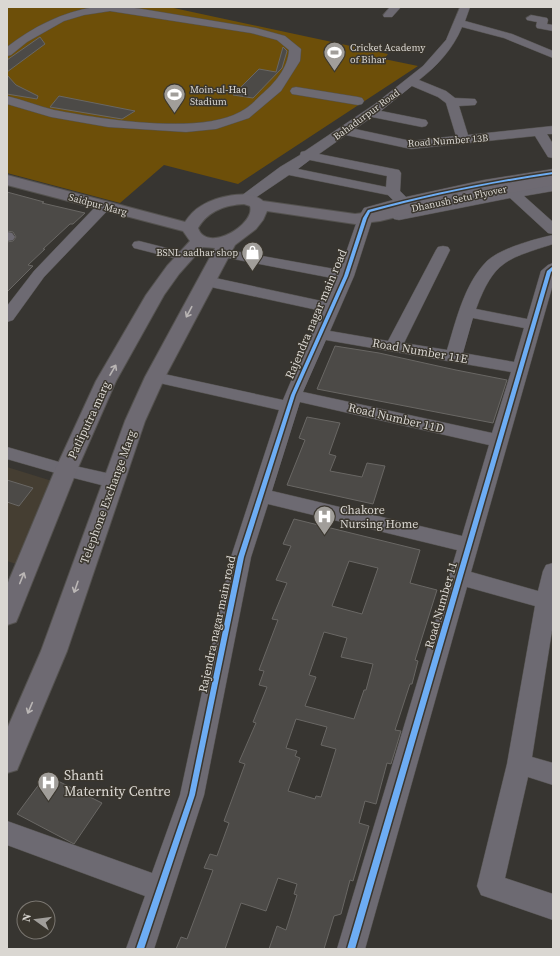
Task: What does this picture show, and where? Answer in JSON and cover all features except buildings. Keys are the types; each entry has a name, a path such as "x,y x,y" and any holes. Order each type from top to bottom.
{"main road":[{"name":"Saidpur Marg","path":"7,180 104,206 226,247"},
{"name":"Dhanush Setu Flyover","path":"283,209 346,218 367,219 499,189 553,180"},
{"name":"Patliputra marg","path":"7,614 66,470 106,381 155,295 173,270 185,257 194,235 193,221 214,205 225,200 253,207 283,209"},
{"path":"226,247 245,230 253,207"},
{"name":"Telephone Exchange Marg","path":"7,761 54,651 135,421 155,377 206,281 226,247"}],"street":[{"path":"388,15 396,7"},
{"name":"Bahadurpur Road","path":"253,207 285,170 370,113 427,68 451,41 465,7"},
{"path":"7,53 23,40 60,19 82,12 110,8 252,30 281,38 295,49 294,61 279,88 245,115 216,125 186,128 108,123 78,119 51,113 7,100"},
{"path":"531,18 543,20 541,26 548,27"},
{"path":"459,23 508,36 553,55"},
{"path":"529,45 548,27"},
{"path":"411,81 442,94 452,102 463,140"},
{"path":"279,88 282,92 286,93 296,91 358,101"},
{"path":"452,102 471,102"},
{"path":"370,113 422,123"},
{"name":"Road Number 13B","path":"344,131 411,145 553,130"},
{"path":"539,132 553,154"},
{"path":"306,155 394,173 398,197"},
{"path":"285,170 398,197"},
{"path":"553,173 498,180 398,197 369,210 367,219 553,187"},
{"path":"513,193 553,230"},
{"path":"7,317 39,274 104,206"},
{"name":"Rajendra nagar main road","path":"140,949 192,795 241,557 260,495 291,401 319,334 346,276 367,219"},
{"path":"453,357 478,284 494,263 515,253 553,239"},
{"path":"139,245 185,257"},
{"path":"226,247 346,276"},
{"path":"394,346 443,250"},
{"path":"515,253 532,252 553,261"},
{"name":"Road Number 11","path":"351,949 533,324 549,271 553,268"},
{"path":"206,281 331,308"},
{"path":"469,312 533,324"},
{"name":"Road Number 11E","path":"319,334 521,368"},
{"name":"Road Number 11D","path":"155,377 291,401 499,441"},
{"path":"7,453 66,470 113,481"},
{"path":"260,495 469,545"},
{"path":"553,571 550,602 519,764 490,886 553,907"},
{"path":"460,577 550,602"},
{"path":"519,764 553,774"},
{"path":"7,833 160,889"}],"shaded area":[{"name":"Moin-ul-Haq Stadium","path":"7,7 169,7 388,54 384,59 418,66 238,184 164,165 120,203 7,173"},
{"path":"7,467 52,481 16,564 7,561"}],"cycle path":[{"path":"140,949 192,795 241,557 293,395 346,276 365,218 369,211 415,199 484,184 553,173"},
{"path":"351,949 549,271 553,268"}],"place":[{"name":"Cricket Academy of Bihar","path":"334,72"},
{"name":"Moin-ul-Haq Stadium","path":"175,114"},
{"name":"BSNL aadhar shop","path":"253,272"},
{"name":"Chakore Nursing Home","path":"325,536"},
{"name":"Shanti Maternity Centre","path":"49,802"}]}
